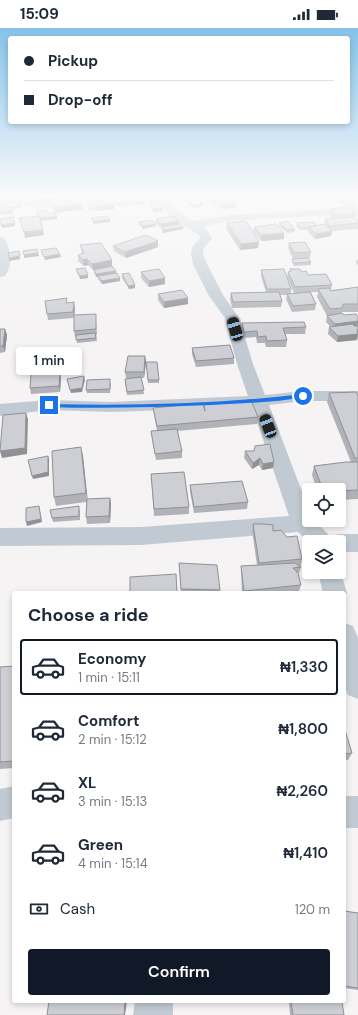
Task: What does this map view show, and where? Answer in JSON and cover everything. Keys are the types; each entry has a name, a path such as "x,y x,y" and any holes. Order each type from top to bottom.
{"street":[{"path":"0,241 5,251 4,262 0,273"},
{"path":"204,241 198,248 197,254 200,264 216,296 232,318 245,364 302,521"},
{"path":"0,410 49,405 111,407 259,401 303,396 358,396"},
{"path":"0,537 141,536 302,524"},
{"path":"306,527 315,535"},
{"path":"346,543 358,543"},
{"path":"331,579 334,591"},
{"path":"346,641 358,686"},
{"path":"0,805 12,802"},
{"path":"346,812 358,812"},
{"path":"153,1015 154,1003"}],"building":[{"path":"128,241 158,241 125,252 113,246"},
{"path":"239,241 259,242 241,244"},
{"path":"305,242 311,252 294,253 289,243"},
{"path":"101,243 112,260 92,264 87,259 83,260 78,255 84,253 80,245"},
{"path":"56,248 60,254 44,257 41,250"},
{"path":"37,249 38,253 24,255 23,251"},
{"path":"19,251 20,256 9,258 8,253"},
{"path":"308,258 311,262 294,263 292,259"},
{"path":"112,266 116,271 96,274 94,270"},
{"path":"85,268 88,275 80,276 76,269"},
{"path":"159,269 165,278 149,281 141,272"},
{"path":"284,269 291,289 267,289 261,270"},
{"path":"290,269 300,269 302,272 306,271 308,275 326,274 332,285 295,287 288,272 291,271"},
{"path":"117,273 120,278 101,281 98,276"},
{"path":"129,273 135,285 128,286 122,274"},
{"path":"358,287 358,304 343,304 342,308 330,309 318,289 329,288 331,291"},
{"path":"182,290 188,298 164,302 158,294"},
{"path":"279,292 282,301 233,302 231,293"},
{"path":"310,292 316,304 293,306 287,294"},
{"path":"67,298 66,303 74,302 73,312 47,314 45,301"},
{"path":"342,313 344,315 356,314 358,321 335,324 327,316"},
{"path":"96,314 96,329 74,331 74,315"},
{"path":"304,322 306,327 283,328 287,340 267,341 266,336 258,337 257,331 244,332 242,323"},
{"path":"353,324 354,326 358,326 358,334 338,336 329,327"},
{"path":"0,329 5,329 3,346 0,346"},
{"path":"95,333 96,338 76,340 76,335"},
{"path":"230,345 234,358 196,361 192,348"},
{"path":"128,356 145,356 144,372 125,372"},
{"path":"146,362 157,362 159,380 148,380"},
{"path":"60,372 59,386 30,388 31,374"},
{"path":"84,376 82,388 70,390 67,379"},
{"path":"141,377 144,390 127,392 125,379"},
{"path":"110,379 110,389 86,390 87,380"},
{"path":"356,392 358,396 358,458 355,458 329,393"},
{"path":"251,400 258,417 157,426 153,408 203,403 205,411 204,404"},
{"path":"26,413 25,448 0,451 3,415"},
{"path":"177,429 182,451 155,454 151,431"},
{"path":"270,444 274,462 263,464 260,458 253,463 245,451 254,451 255,446"},
{"path":"81,447 86,493 54,497 52,451"},
{"path":"48,456 48,472 32,476 28,460"},
{"path":"358,462 358,490 346,491 346,483 320,483 314,466"},
{"path":"184,472 189,507 154,509 151,474"},
{"path":"242,481 248,502 194,507 190,485"},
{"path":"110,498 109,516 86,517 87,499"},
{"path":"39,506 41,519 26,522 26,508"},
{"path":"79,506 79,516 52,518 50,510"},
{"path":"253,524 273,525 273,531 281,530 287,537 297,536 302,559 259,563"},
{"path":"179,563 217,565 220,590 181,589"},
{"path":"295,563 301,567 293,568 298,573 301,585 244,591 241,566"},
{"path":"176,574 177,591 130,591 130,577"},
{"path":"12,666 12,761 0,762 0,667"},
{"path":"346,734 352,753 346,754"},
{"path":"346,911 358,913 358,988 346,986"},
{"path":"49,1003 125,1003 124,1015 47,1015"},
{"path":"291,1003 342,1003 344,1015 293,1015"}],"route":[{"path":"49,405 111,407 173,405 259,401 303,396"}]}
